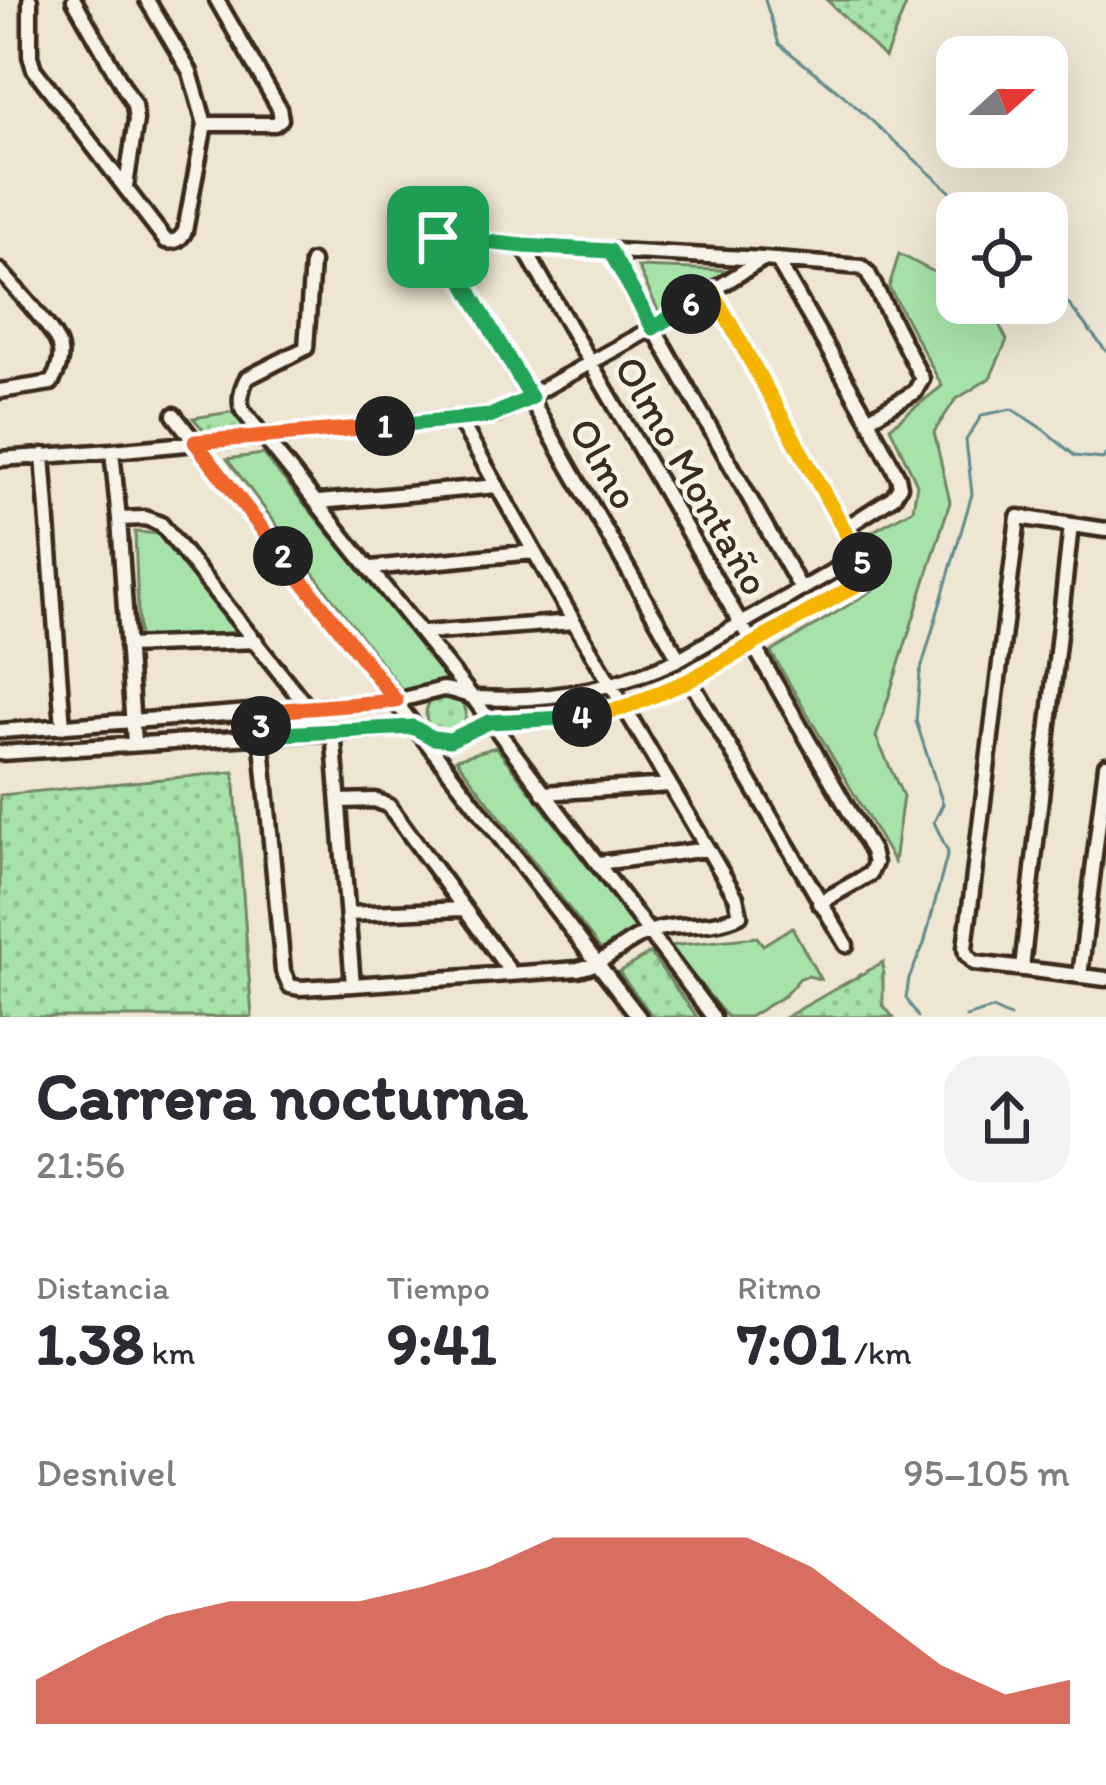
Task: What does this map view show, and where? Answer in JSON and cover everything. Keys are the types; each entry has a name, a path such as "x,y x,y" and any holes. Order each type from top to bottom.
{"street":[{"path":"30,0 34,68 166,241 178,240 188,221 206,124 190,72 147,0"},
{"path":"74,0 134,105 126,186"},
{"path":"206,124 275,124 281,115 217,0"},
{"path":"402,235 856,266 868,273 922,379 915,392 868,419"},
{"name":"Olmo","path":"438,237 679,658"},
{"name":"Olmo Montaño","path":"524,246 874,857 870,874 819,903"},
{"path":"610,251 801,589"},
{"path":"0,459 490,416 531,398 770,260"},
{"path":"770,260 868,419 900,486 893,497 845,528"},
{"path":"312,262 306,348 247,378 240,406 473,698 712,1017"},
{"path":"0,271 58,344 58,368 51,382 8,391 0,374"},
{"path":"0,753 413,727 433,738 450,740 489,722 589,716 624,708 690,680 865,580 860,556 712,291"},
{"path":"174,415 639,1017"},
{"path":"259,712 284,978 290,986 578,969 598,964 648,932 740,916 739,902 458,419"},
{"path":"112,451 134,743"},
{"path":"43,455 63,727"},
{"path":"319,502 497,486"},
{"path":"1106,530 1018,517 965,947 974,963 1106,980"},
{"path":"119,519 145,518 160,524 308,708"},
{"path":"1022,969 1071,525"},
{"path":"371,568 534,552"},
{"path":"0,731 396,701 443,689 473,698 572,695 679,658 860,556"},
{"path":"422,633 574,622"},
{"path":"128,646 256,641"},
{"path":"690,680 846,945"},
{"path":"334,730 353,985"},
{"path":"1081,976 1106,765"},
{"path":"543,793 670,785"},
{"path":"341,801 375,800 389,806 512,974"},
{"path":"599,863 708,849"},
{"path":"348,914 462,909"}],"green space":[{"path":"827,0 908,0 885,58"},
{"path":"899,254 936,273 936,324 999,324 1007,340 990,378 955,400 934,432 950,502 876,737 903,796 894,862 771,652 888,581 868,534 913,509 917,484 890,427 942,386 889,287"},
{"path":"638,267 748,271 661,317"},
{"path":"236,411 254,432 209,436 193,418"},
{"path":"263,454 452,682 407,697 227,459"},
{"path":"135,532 161,534 240,634 139,640"},
{"path":"446,694 460,700 466,714 460,728 446,734 432,728 426,714 432,700"},
{"path":"496,747 636,929 601,950 456,759"},
{"path":"234,772 252,1017 0,1017 0,795"},
{"path":"792,927 820,979 800,978 785,995 749,1017 727,1017 669,946 757,937 763,945"},
{"path":"650,953 697,1017 653,1017 619,972"},
{"path":"883,962 883,1005 893,1017 786,1017"}],"waterway":[{"path":"765,0 779,44 951,192"},
{"path":"1068,303 1106,351"},
{"path":"918,1017 906,998 909,978 924,944 948,852 934,822 943,804 916,721 920,673 972,494 966,440 982,415 1012,409 1075,456 1103,459 1106,454"},
{"path":"966,1017 992,1009 1010,1017"}],"route":[{"path":"438,237 610,251 653,328 712,291 845,528 867,572 865,580 690,680 624,708 589,716 489,722 450,740 433,738 413,727 262,735 259,712 396,701 195,442 490,416 531,398 438,237"}]}
